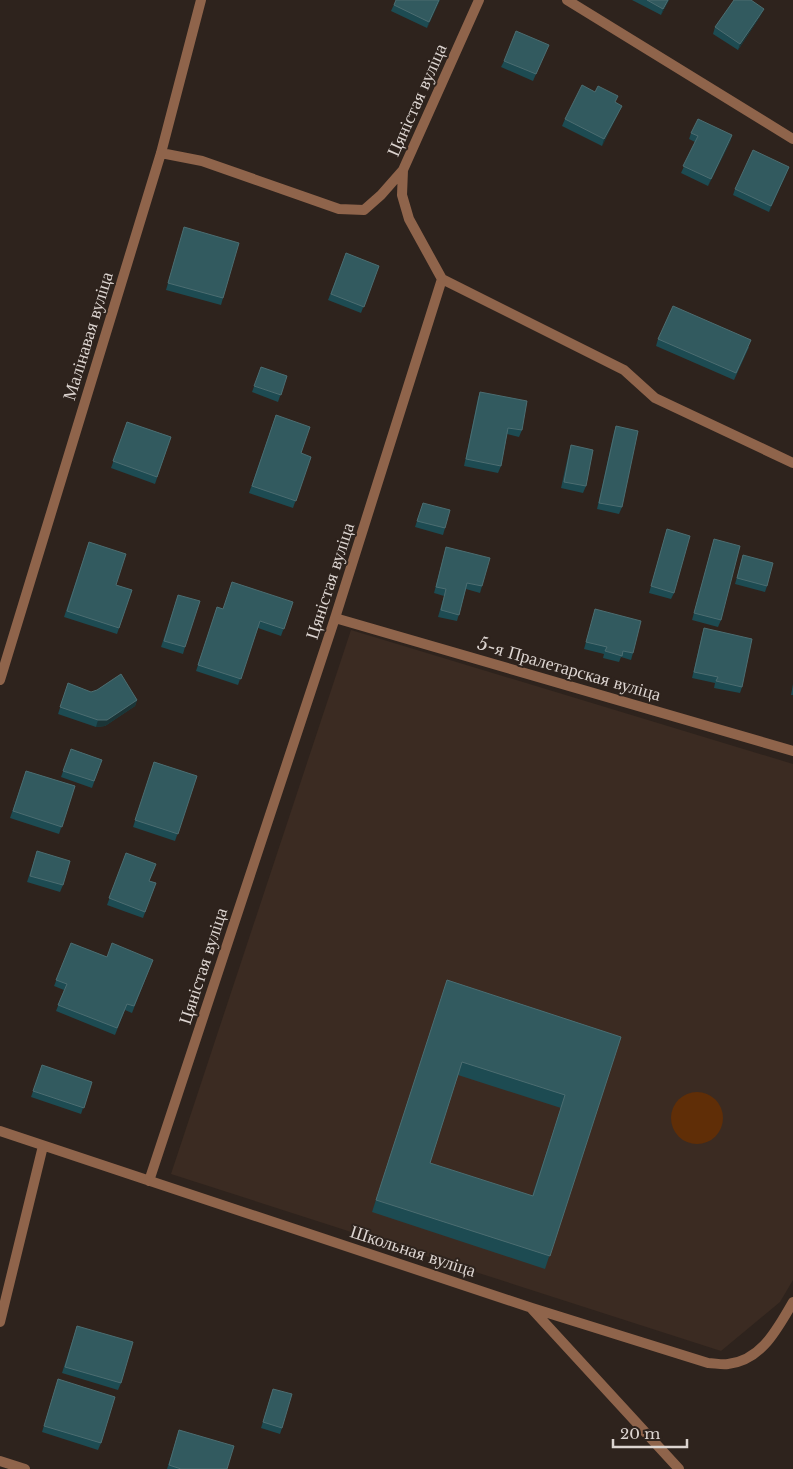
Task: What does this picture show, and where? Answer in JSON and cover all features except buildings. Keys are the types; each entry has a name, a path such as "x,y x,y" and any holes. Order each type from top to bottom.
{"street":[{"name":"Малінавая вуліца","path":"0,680 161,153 201,0"},
{"name":"Цяністая вуліца","path":"149,1181 335,618 442,279 409,219 402,195 403,170 479,0"},
{"path":"567,0 793,139"},
{"path":"161,153 202,161 339,209 364,210 381,195 403,170"},
{"path":"442,279 624,370 655,398 793,463"},
{"name":"5-я Пралетарская вуліца","path":"335,618 793,751"},
{"name":"Школьная вуліца","path":"0,1131 532,1308 708,1362 727,1365 745,1359 761,1350 774,1334 793,1302"},
{"path":"0,1322 43,1146"},
{"path":"532,1308 679,1469"},
{"path":"0,1461 25,1469"}],"shaded area":[{"path":"351,630 793,764 793,1280 780,1302 721,1351 171,1174"},
{"path":"692,1092 702,1092 716,1099 723,1113 723,1123 716,1137 702,1144 692,1144 682,1140 675,1133 671,1123 671,1113 675,1103 682,1096"}]}
